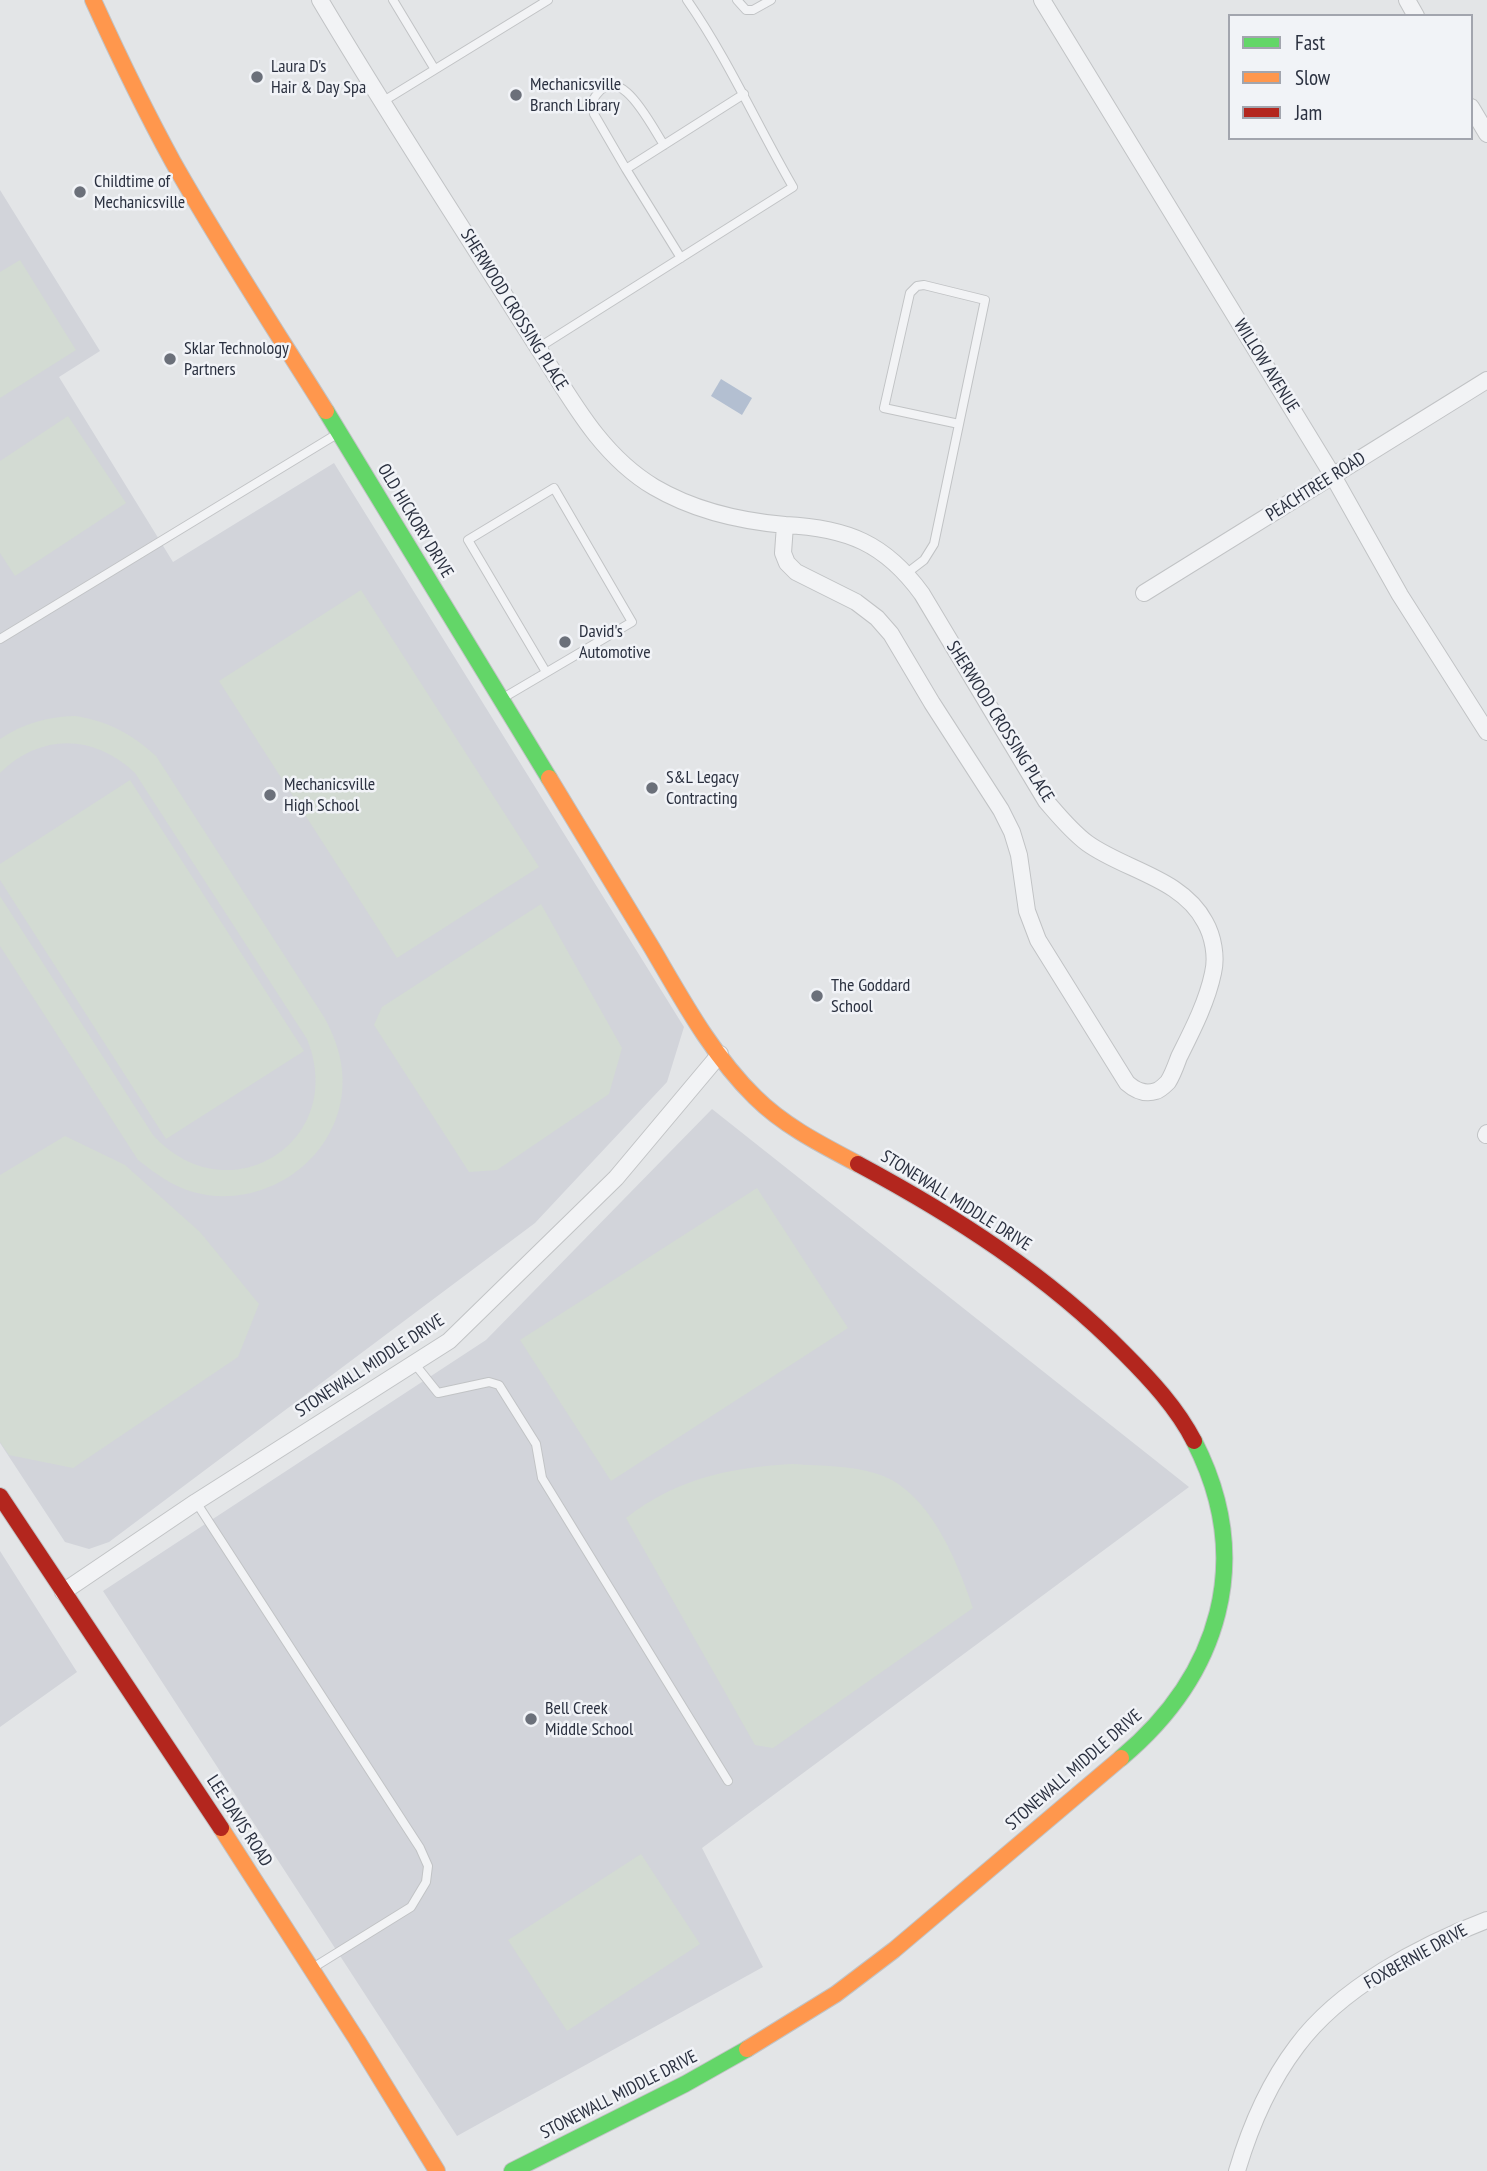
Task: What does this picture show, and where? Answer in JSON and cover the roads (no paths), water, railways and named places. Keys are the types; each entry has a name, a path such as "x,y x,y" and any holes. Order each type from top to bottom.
{"street":[{"name":"OLD HICKORY DRIVE","path":"93,0 139,97 187,186 340,433 669,977 719,1054"},
{"name":"SHERWOOD CROSSING PLACE","path":"320,0 584,421 601,442 626,467 654,487 695,506 732,517 812,526 839,532 865,542 889,556 907,573 922,594 1046,801 1065,823 1096,848 1184,896 1197,909 1206,922 1212,939 1213,973 1183,1050 1167,1083 1158,1091 1137,1091 1127,1083 1038,940 1027,911 1019,855 1012,832 891,634 877,618 856,602 796,572 787,563 783,554 785,525"},
{"name":"WILLOW AVENUE","path":"1042,0 1333,476 1400,595 1487,732"},
{"path":"1473,110 1487,134"},
{"name":"PEACHTREE ROAD","path":"1144,593 1487,380"},
{"name":"STONEWALL MIDDLE DRIVE","path":"63,1592 196,1502 449,1341 616,1178 719,1054 743,1086 771,1111 801,1132 985,1237 1029,1268 1122,1350 1168,1402 1188,1431 1204,1462 1219,1513 1224,1548 1223,1583 1215,1625 1204,1657 1162,1718 1133,1748 894,1950 836,1994 778,2032 685,2084 512,2171"},
{"name":"LEE-DAVIS ROAD","path":"0,1496 191,1782 438,2171"},
{"name":"FOXBERNIE DRIVE","path":"1237,2171 1261,2106 1278,2074 1298,2044 1320,2020 1377,1975 1487,1920"}],"lane":[{"path":"393,0 434,68"},
{"path":"382,102 548,0"},
{"path":"538,348 793,187 760,130 744,94 687,0"},
{"path":"737,0 746,10 753,10 771,0"},
{"path":"664,145 630,92 613,86 603,89 593,100 594,114 681,258"},
{"path":"626,169 744,94"},
{"path":"907,573 923,560 934,544 985,300 924,285 917,286 910,293 884,408 959,424"},
{"path":"0,639 189,522 340,433"},
{"path":"500,699 632,622 554,488 468,540 546,672"},
{"path":"414,1363 438,1394 489,1382 499,1385 536,1444 542,1478 728,1781"},
{"path":"196,1502 420,1848 428,1866 426,1882 411,1907 311,1969"}],"water":[{"path":"721,379 752,398 742,415 711,396"}],"place":[{"name":"Laura D's Hair & Day Spa","path":"257,77"},
{"name":"Mechanicsville Branch Library","path":"516,95"},
{"name":"Childtime of Mechanicsville","path":"80,192"},
{"name":"Sklar Technology Partners","path":"170,359"},
{"name":"David's Automotive","path":"565,642"},
{"name":"S&L Legacy Contracting","path":"652,788"},
{"name":"Mechanicsville High School","path":"270,795"},
{"name":"The Goddard School","path":"817,996"},
{"name":"Bell Creek Middle School","path":"531,1719"}]}
